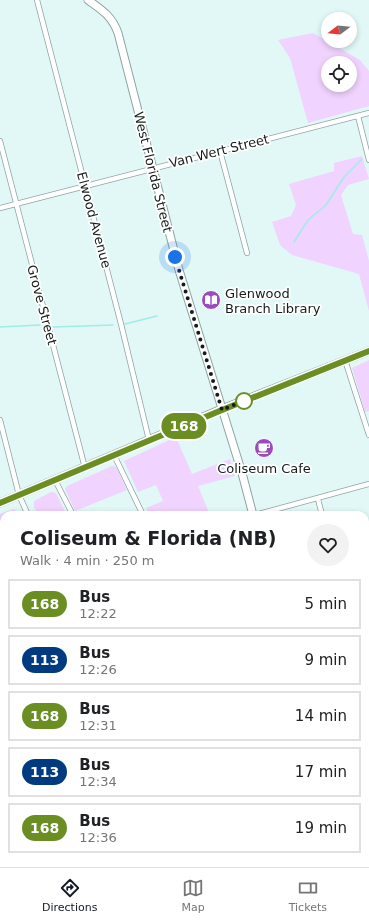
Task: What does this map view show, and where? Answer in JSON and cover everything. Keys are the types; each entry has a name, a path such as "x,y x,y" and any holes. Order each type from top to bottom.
{"main road":[{"name":"West Florida Street","path":"88,0 108,14 116,28 179,270 253,511"},
{"path":"0,503 149,440 369,351"}],"street":[{"name":"Elwood Avenue","path":"36,0 149,440"},
{"name":"Van Wert Street","path":"0,208 369,113"},
{"path":"358,116 369,160"},
{"name":"Grove Street","path":"0,141 15,204 85,468"},
{"path":"220,151 247,253"},
{"path":"345,360 369,436"},
{"path":"0,420 19,495 26,511"},
{"path":"114,455 141,511"},
{"path":"55,480 71,511"},
{"path":"270,511 369,484"},
{"path":"318,499 321,511"}],"shaded area":[{"path":"313,33 321,38 321,48 339,48 353,56 321,56 321,92 357,92 357,58 360,60 369,71 369,106 308,123 290,58 278,40"},
{"path":"362,156 369,179 348,185 341,195 353,234 362,235 369,261 369,311 359,274 292,255 280,245 272,222 291,216 296,205 289,184 334,171 334,163"},
{"path":"369,360 369,411 365,412 352,368"},
{"path":"176,437 192,474 230,459 235,476 198,486 208,511 147,511 146,508 163,501 156,485 138,492 124,461"},
{"path":"112,466 116,467 127,490 75,511 65,489 67,486"},
{"path":"51,492 56,493 65,511 36,511 34,501"}],"waterway":[{"path":"294,242 308,220 326,205 344,177 362,159"},
{"path":"125,324 157,316"},
{"path":"0,327 40,325"},
{"path":"53,327 113,325"}],"bus line":[{"name":"168","path":"0,503 222,410 369,351"}],"place":[{"name":"Glenwood Branch Library","path":"211,300"},
{"name":"Coliseum Cafe","path":"264,448"}],"route":[{"path":"175,257 222,410 246,400 244,401"}]}
